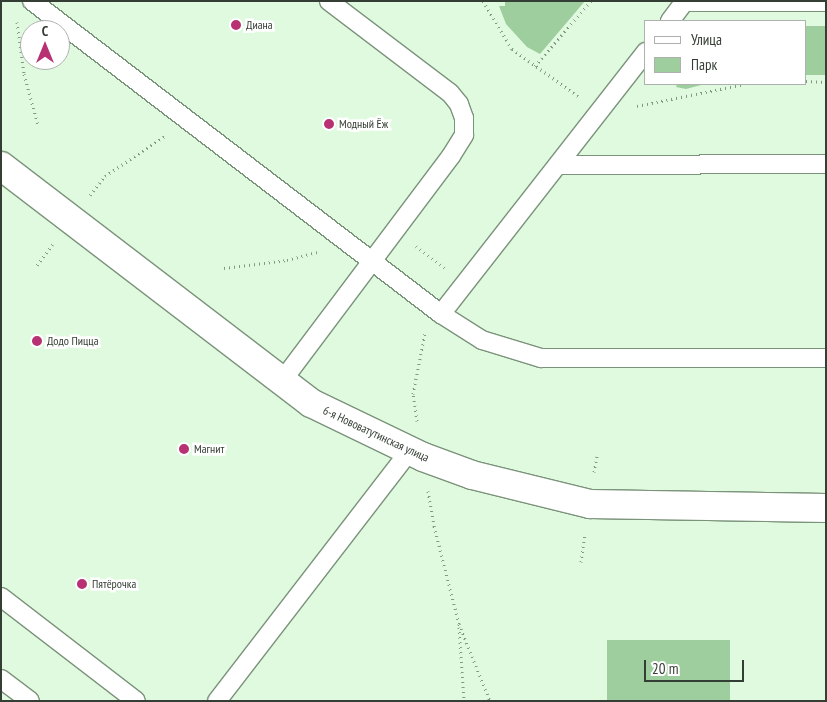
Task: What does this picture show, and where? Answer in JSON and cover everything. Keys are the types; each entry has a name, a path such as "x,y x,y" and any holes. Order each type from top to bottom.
{"street":[{"name":"6-я Нововатутинская улица","path":"1,166 311,403 410,450 472,475 590,504 826,508"}],"lane":[{"path":"32,1 441,314 482,340 541,358 826,358"},
{"path":"282,381 451,156 464,135 464,118 459,104 450,93 330,1"},
{"path":"671,20 685,1 826,2"},
{"path":"441,314 644,55"},
{"path":"558,165 826,164"},
{"path":"217,701 410,450"},
{"path":"1,597 136,701"},
{"path":"1,679 30,701"}],"path":[{"path":"535,66 591,1"},
{"path":"17,19 24,74 38,125"},
{"path":"807,81 826,82"},
{"path":"105,176 188,121"},
{"path":"396,230 465,284"},
{"path":"224,268 287,260 346,242"},
{"path":"413,394 425,334 441,314"},
{"path":"434,526 459,624 490,701"},
{"path":"459,624 464,701"}],"green space":[{"path":"505,1 585,1 540,54 527,47 506,24 499,6 505,6"},
{"path":"807,26 826,26 826,75 807,75"},
{"path":"677,85 701,85 686,89 676,87"},
{"path":"607,640 730,640 730,701 607,701"}],"place":[{"name":"Диана","path":"236,25"},
{"name":"Модный Ёж","path":"329,124"},
{"name":"Додо Пицца","path":"37,341"},
{"name":"Магнит","path":"184,449"},
{"name":"Пятёрочка","path":"82,584"}]}
